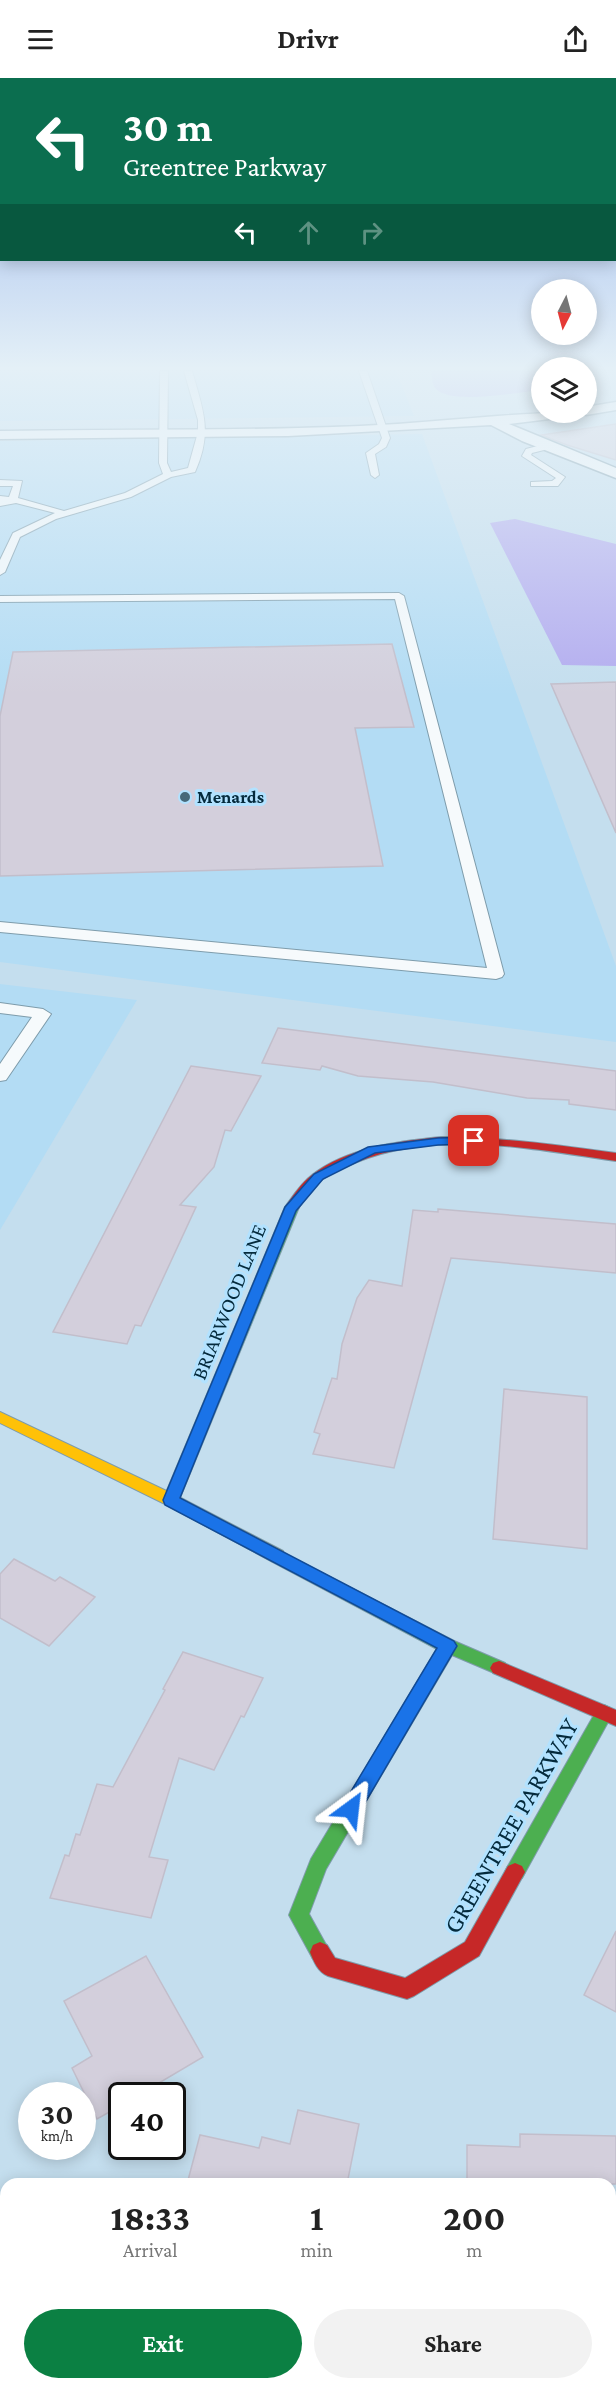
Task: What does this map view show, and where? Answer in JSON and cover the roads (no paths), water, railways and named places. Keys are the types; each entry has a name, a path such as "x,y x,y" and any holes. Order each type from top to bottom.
{"street":[{"name":"BRIARWOOD LANE","path":"171,1500 290,1210 318,1176 372,1150 438,1141 491,1141 616,1157"},
{"name":"GREENTREE PARKWAY","path":"0,1417 171,1500 448,1646 610,1716 472,1949 407,1989 328,1966 299,1915 318,1865 448,1646"}],"lane":[{"path":"0,572 16,535 64,514 128,495 160,479"},
{"path":"534,484 555,484 559,479"},
{"path":"0,483 19,483 13,499 0,505"},
{"path":"0,499 13,499 50,508 64,514"},
{"path":"0,599 399,596 496,974 0,927"},
{"path":"0,1008 44,1014 0,1076"}],"place":[{"name":"Menards","path":"185,797"}]}
